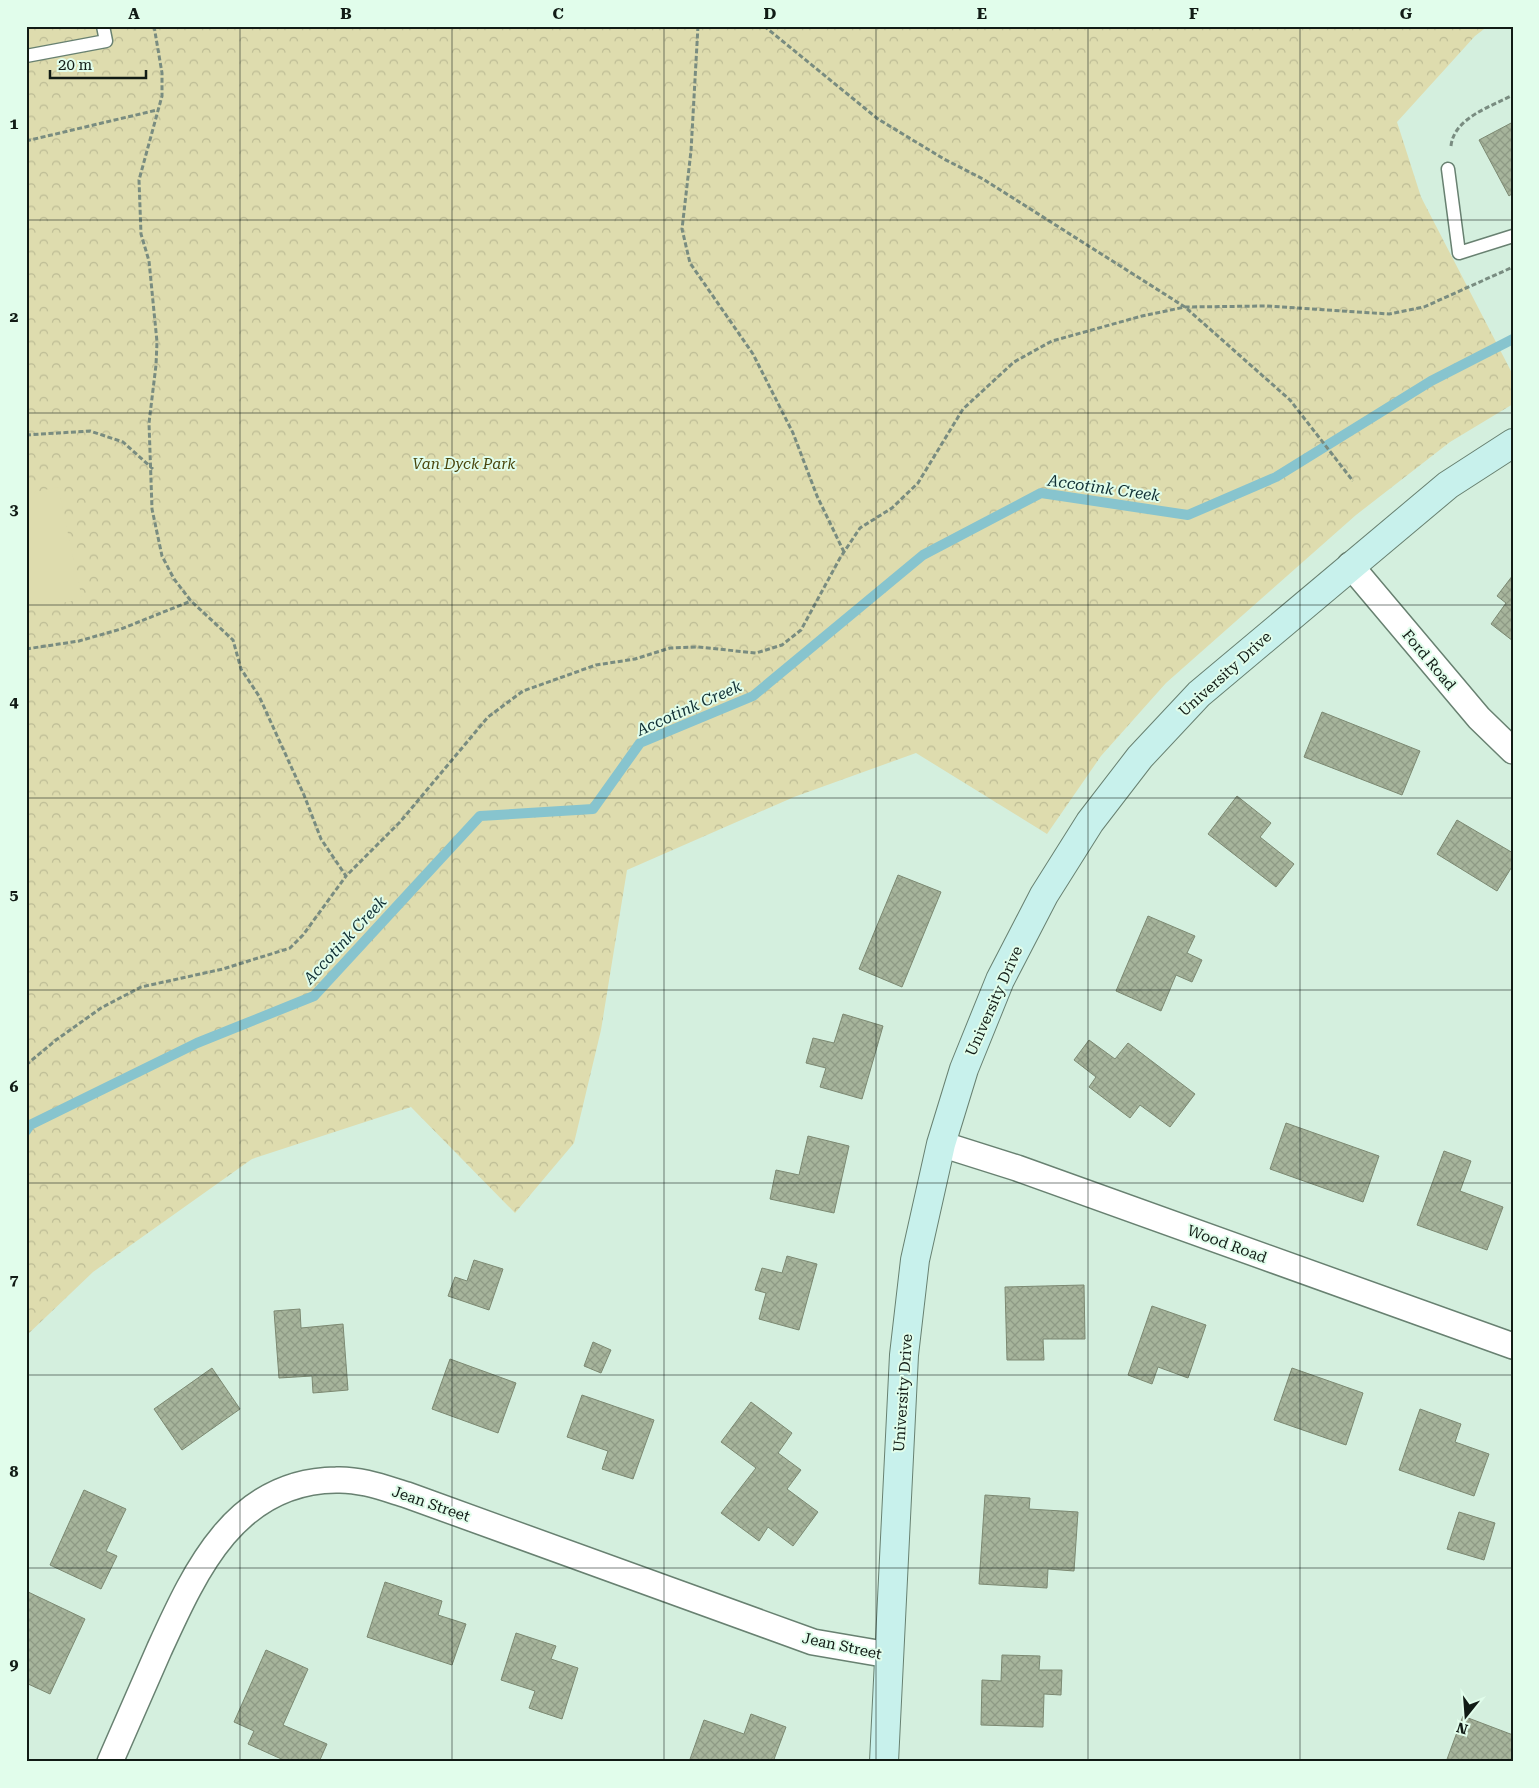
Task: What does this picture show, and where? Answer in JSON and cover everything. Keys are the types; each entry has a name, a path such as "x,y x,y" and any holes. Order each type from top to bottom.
{"street":[{"name":"University Drive","path":"884,1762 904,1355 915,1260 941,1144 964,1069 1000,980 1044,895 1090,822 1140,757 1199,694 1350,565 1448,485 1513,443"},
{"name":"Ford Road","path":"1350,565 1479,718 1513,751"},
{"name":"Wood Road","path":"941,1144 1017,1168 1513,1346"},
{"name":"Jean Street","path":"110,1762 180,1604 197,1570 221,1536 241,1515 275,1494 296,1486 336,1480 364,1482 407,1494 813,1642 889,1655"}],"lane":[{"path":"26,56 106,41 103,26"},
{"path":"1448,169 1459,253 1513,236"}],"path":[{"path":"154,26 162,73 162,96 139,180 142,234 149,261 157,342 149,423 153,469 152,508 162,556 174,579 191,601 233,640 242,669 259,696 321,839 346,876"},
{"path":"698,26 691,151 682,229 690,263 754,354 793,433 817,496 844,552"},
{"path":"764,26 878,119 991,184 1185,307 1290,400 1353,481"},
{"path":"1448,169 1452,135 1466,120 1513,95"},
{"path":"26,141 158,110"},
{"path":"26,1064 101,1008 141,987 223,969 290,948 303,935 346,876 400,822 436,776 460,753 488,717 523,691 596,665 635,659 670,648 698,648 756,654 782,645 801,630 844,552 860,528 892,508 918,483 963,409 1014,362 1052,341 1142,316 1185,307 1266,306 1390,314 1424,306 1513,267"},
{"path":"26,435 90,432 124,442 153,469"},
{"path":"26,649 79,642 121,629 191,601"}],"green space":[{"name":"Van Dyck Park","path":"26,26 1488,26 1475,36 1397,122 1421,197 1513,375 1513,404 1450,442 1356,515 1166,683 1101,756 1047,834 916,753 794,797 627,870 601,1030 574,1143 515,1213 411,1107 252,1159 93,1272 26,1336"},
{"path":"58,487 82,599 32,609 26,581 26,494"}],"building":[{"path":"1513,122 1513,193 1509,196 1479,140"},
{"path":"1513,575 1513,641 1491,624 1506,603 1497,596"},
{"path":"1322,712 1420,751 1402,795 1304,757"},
{"path":"1237,796 1271,823 1260,837 1294,864 1276,887 1208,834"},
{"path":"1457,820 1513,853 1513,865 1497,891 1437,854"},
{"path":"898,875 941,892 902,987 859,969"},
{"path":"1148,916 1195,936 1187,953 1202,960 1192,982 1176,975 1161,1011 1116,991"},
{"path":"843,1014 883,1026 862,1099 820,1087 826,1068 806,1063 813,1038 834,1043"},
{"path":"1089,1040 1115,1059 1128,1043 1195,1094 1170,1127 1140,1105 1130,1118 1089,1087 1096,1077 1074,1060"},
{"path":"1286,1123 1379,1156 1363,1202 1270,1169"},
{"path":"808,1136 849,1146 834,1213 770,1199 776,1170 799,1175"},
{"path":"1444,1151 1471,1161 1460,1191 1503,1207 1487,1250 1417,1225"},
{"path":"787,1256 817,1264 799,1330 759,1319 766,1293 755,1290 762,1268 782,1273"},
{"path":"474,1260 503,1269 489,1310 448,1296 455,1277 467,1281"},
{"path":"1084,1285 1085,1339 1043,1339 1044,1360 1007,1360 1005,1287"},
{"path":"1152,1306 1206,1325 1188,1378 1158,1367 1152,1384 1128,1375"},
{"path":"300,1309 301,1328 343,1324 348,1390 313,1393 312,1376 279,1378 274,1311"},
{"path":"593,1342 611,1350 601,1373 584,1366"},
{"path":"450,1359 516,1383 498,1433 432,1409"},
{"path":"212,1368 240,1409 182,1450 154,1409"},
{"path":"1292,1368 1363,1393 1346,1445 1274,1420"},
{"path":"582,1395 654,1420 633,1479 602,1469 608,1451 567,1437"},
{"path":"751,1402 792,1433 778,1453 801,1470 787,1489 818,1512 793,1546 768,1527 759,1541 721,1513 756,1468 721,1442"},
{"path":"1420,1409 1461,1424 1455,1442 1489,1454 1474,1496 1399,1470"},
{"path":"84,1490 126,1509 106,1551 117,1556 101,1589 50,1565"},
{"path":"985,1495 1030,1498 1029,1509 1078,1512 1074,1571 1048,1569 1047,1588 979,1584"},
{"path":"1459,1512 1495,1523 1484,1560 1447,1549"},
{"path":"385,1582 442,1601 438,1615 466,1624 452,1665 367,1637"},
{"path":"26,1591 85,1619 50,1694 26,1683 26,1629 28,1624 26,1623"},
{"path":"516,1633 556,1646 551,1659 578,1668 562,1719 529,1708 535,1691 501,1680"},
{"path":"266,1650 308,1669 283,1725 327,1744 319,1762 288,1762 248,1744 254,1731 234,1722"},
{"path":"1002,1655 1040,1656 1039,1670 1062,1670 1061,1695 1044,1694 1043,1727 981,1725 982,1680 1001,1681"},
{"path":"751,1714 786,1727 773,1762 689,1762 704,1720 744,1734"},
{"path":"1463,1716 1513,1735 1513,1762 1446,1762"}],"waterway":[{"name":"Accotink Creek","path":"26,1131 30,1125 197,1043 314,996 480,816 593,809 640,743 753,696 923,555 1041,493 1188,515 1276,477 1431,381 1513,339"}]}
